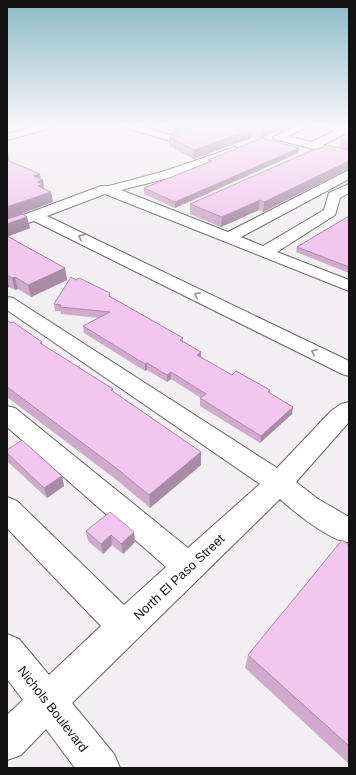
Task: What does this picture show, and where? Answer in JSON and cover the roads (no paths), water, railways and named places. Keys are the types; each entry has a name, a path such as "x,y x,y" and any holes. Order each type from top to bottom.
{"street":[{"path":"110,191 117,187 169,174 203,161"},
{"path":"228,238 349,174"},
{"path":"265,252 330,212 334,196 349,188"},
{"path":"7,226 106,189 349,286"},
{"path":"172,216 187,209"},
{"path":"36,216 349,369"},
{"path":"7,302 279,483 308,507 346,530 349,530"},
{"path":"7,414 189,568"},
{"name":"North El Paso Street","path":"7,741 124,627 279,483 346,417"},
{"path":"7,509 124,627"},
{"name":"Nichols Boulevard","path":"7,651 100,768"}]}
